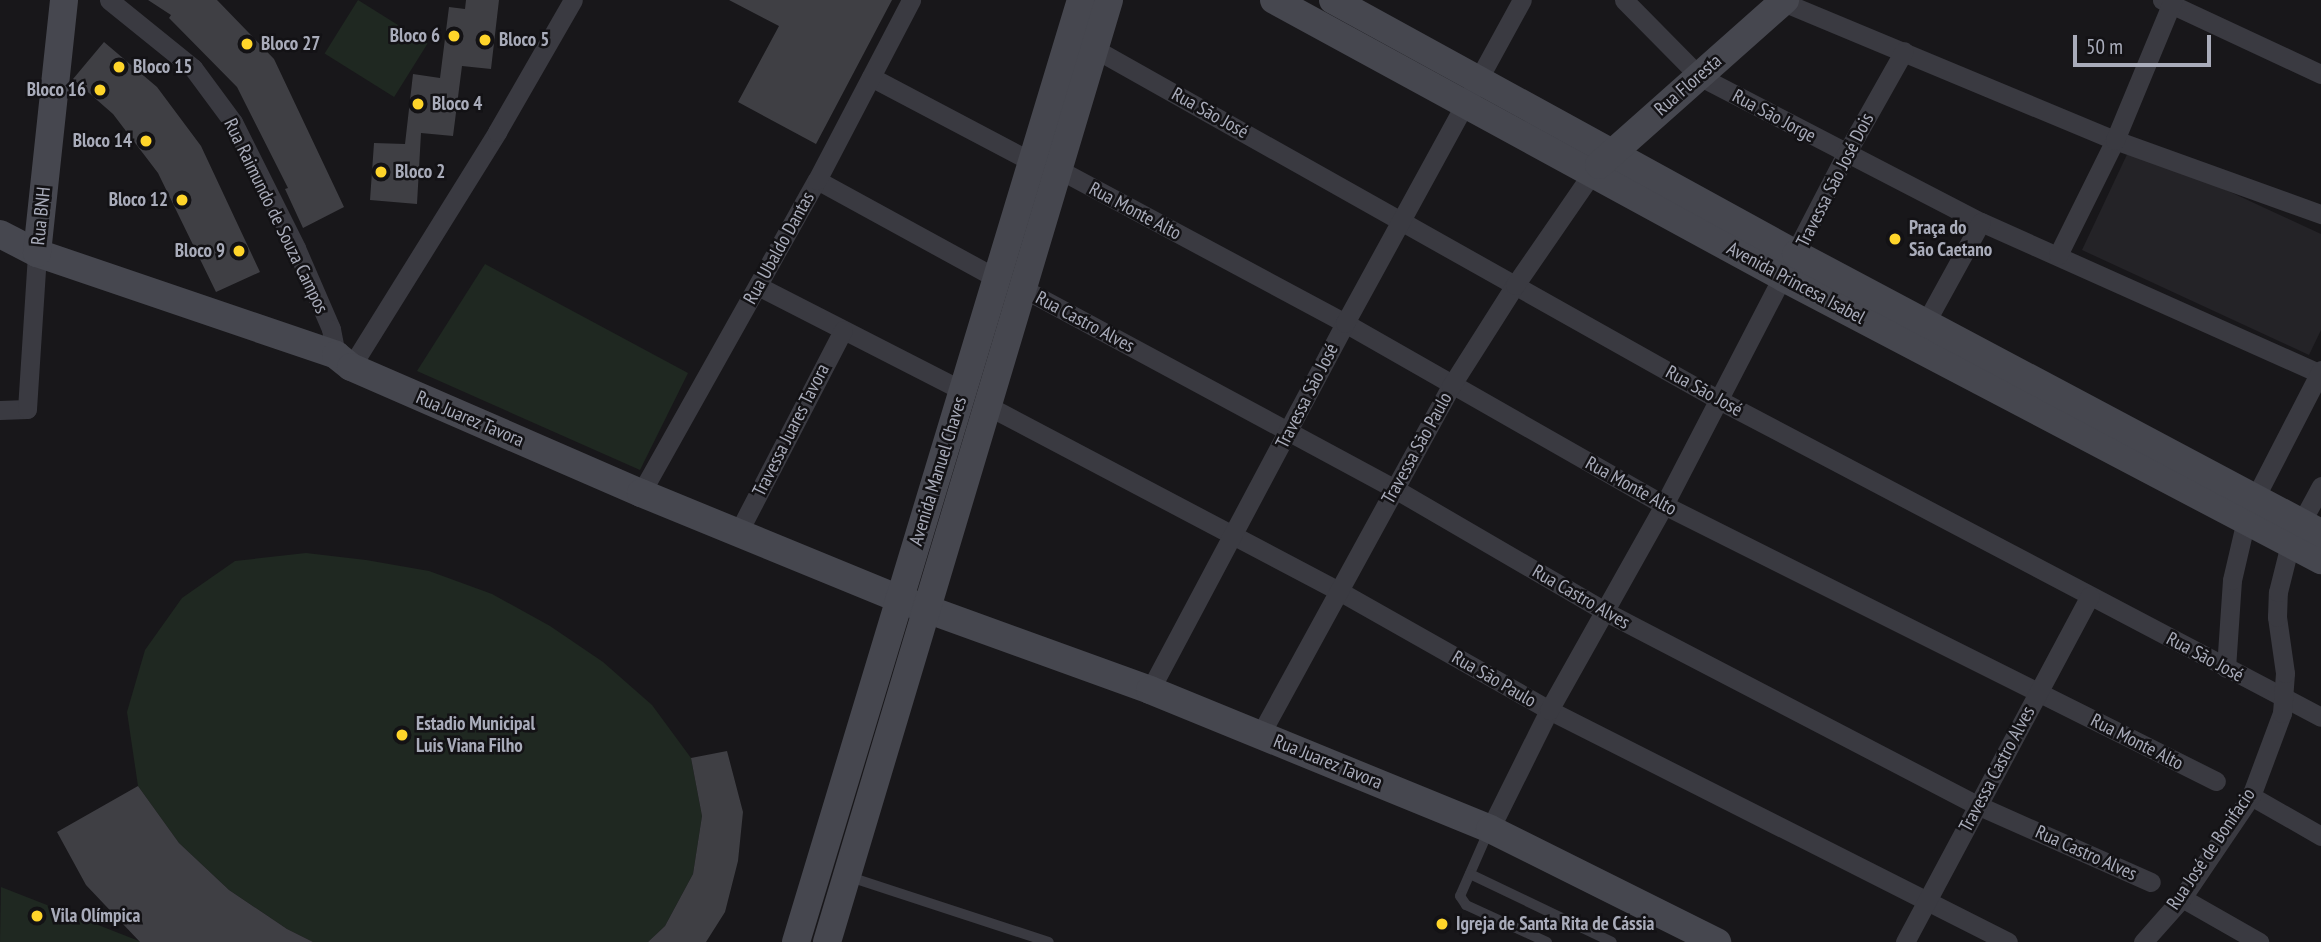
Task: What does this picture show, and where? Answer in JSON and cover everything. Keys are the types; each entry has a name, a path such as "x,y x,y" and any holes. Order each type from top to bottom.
{"street":[{"name":"Rua BNH","path":"2,410 27,409 37,253 64,0"},
{"name":"Rua Raimundo de Souza Campos","path":"109,0 193,68 233,122 296,248 343,361"},
{"path":"343,361 497,132 573,0"},
{"name":"Rua Ubaldo Dantas","path":"641,493 817,180 911,0"},
{"name":"Avenida Manuel Chaves","path":"796,942 899,598 975,398 1046,166 1081,0"},
{"name":"Avenida Manuel Chaves","path":"1046,166 1096,49 1109,0"},
{"name":"Avenida Princesa Isabel","path":"1274,0 1593,173 1790,266 2279,523 2321,560"},
{"name":"Avenida Princesa Isabel","path":"1333,0 1612,152 1790,266"},
{"name":"Travessa São José","path":"1150,690 1345,323 1522,0"},
{"name":"Rua São Jorge","path":"1624,0 1699,76 1846,155 1981,222 2320,372"},
{"path":"1781,1 2115,140 2321,214"},
{"name":"Rua Floresta","path":"1593,173 1612,152 1781,1"},
{"path":"2058,255 2115,140 2168,2 2321,74"},
{"name":"Rua São José","path":"1096,49 1719,400 2321,718"},
{"name":"Travessa São José Dois","path":"1490,828 1549,710 1664,505 1846,155 1904,51"},
{"name":"Rua Monte Alto","path":"871,76 1345,323 1451,386 1664,505 2216,781"},
{"name":"Travessa São Paulo","path":"1260,735 1451,386 1515,285 1593,173"},
{"name":"Rua Castro Alves","path":"817,180 1395,489 1606,612 1978,805 2151,882"},
{"path":"1920,334 1981,222"},
{"name":"Rua Juarez Tavora","path":"0,234 37,253 343,361 641,493 899,598 1150,690 1490,828 1717,942"},
{"name":"Rua São Paulo","path":"758,286 1339,591 1549,710 1925,903 2008,942"},
{"name":"Travessa Juares Tavora","path":"739,531 843,330"},
{"name":"Rua José de Bonifacio","path":"2143,942 2182,898 2251,796 2282,713 2277,694 2279,523 2320,372"},
{"name":"Avenida Manuel Chaves","path":"827,942 928,608 975,398"},
{"path":"2226,668 2232,580 2279,523 2321,486"},
{"name":"Travessa Castro Alves","path":"1905,942 2090,596"},
{"path":"2251,796 2321,836"},
{"path":"2182,898 2259,942"}],"lane":[{"path":"1490,828 1460,895 1466,905 1546,942"},
{"path":"1470,874 1612,942"},
{"path":"846,876 1049,942"}],"shaded area":[{"path":"358,0 428,43 394,97 325,53"},
{"path":"2131,146 2321,234 2321,330 2309,355 2082,250"},
{"path":"485,264 688,373 640,470 417,371"},
{"name":"Estadio Municipal Luis Viana Filho","path":"306,553 429,571 492,594 550,626 603,662 652,705 691,758 702,816 693,874 665,926 648,942 313,942 287,929 229,890 179,843 138,786 127,712 145,650 182,598 235,561"},
{"name":"Vila Olímpica","path":"1,887 139,941 140,942 0,942"}],"building":[{"path":"148,0 217,0 274,59 344,207 303,228 285,189 288,188 237,87 169,18 171,15"},
{"path":"466,0 499,0 491,69 462,66 453,136 421,133 417,204 370,200 374,143 405,144 413,74 440,78 449,7 465,9"},
{"path":"729,0 892,0 816,144 738,102 779,26"},
{"path":"104,42 157,87 201,146 260,272 216,292 158,173 113,114 73,79"},
{"path":"727,751 743,812 738,861 725,912 706,942 648,942 665,926 693,874 702,816 691,758"},
{"path":"138,786 179,843 229,890 287,929 313,942 140,942 86,885 57,832"}],"place":[{"name":"Bloco 6","path":"454,36"},
{"name":"Bloco 5","path":"485,40"},
{"name":"Bloco 27","path":"247,44"},
{"name":"Bloco 15","path":"119,67"},
{"name":"Bloco 16","path":"100,90"},
{"name":"Bloco 4","path":"418,104"},
{"name":"Bloco 14","path":"146,141"},
{"name":"Bloco 2","path":"381,172"},
{"name":"Bloco 12","path":"182,200"},
{"name":"Praça do São Caetano","path":"1895,239"},
{"name":"Bloco 9","path":"239,251"},
{"name":"Estadio Municipal Luis Viana Filho","path":"402,735"},
{"name":"Vila Olímpica","path":"37,916"},
{"name":"Igreja de Santa Rita de Cássia","path":"1442,924"}]}
